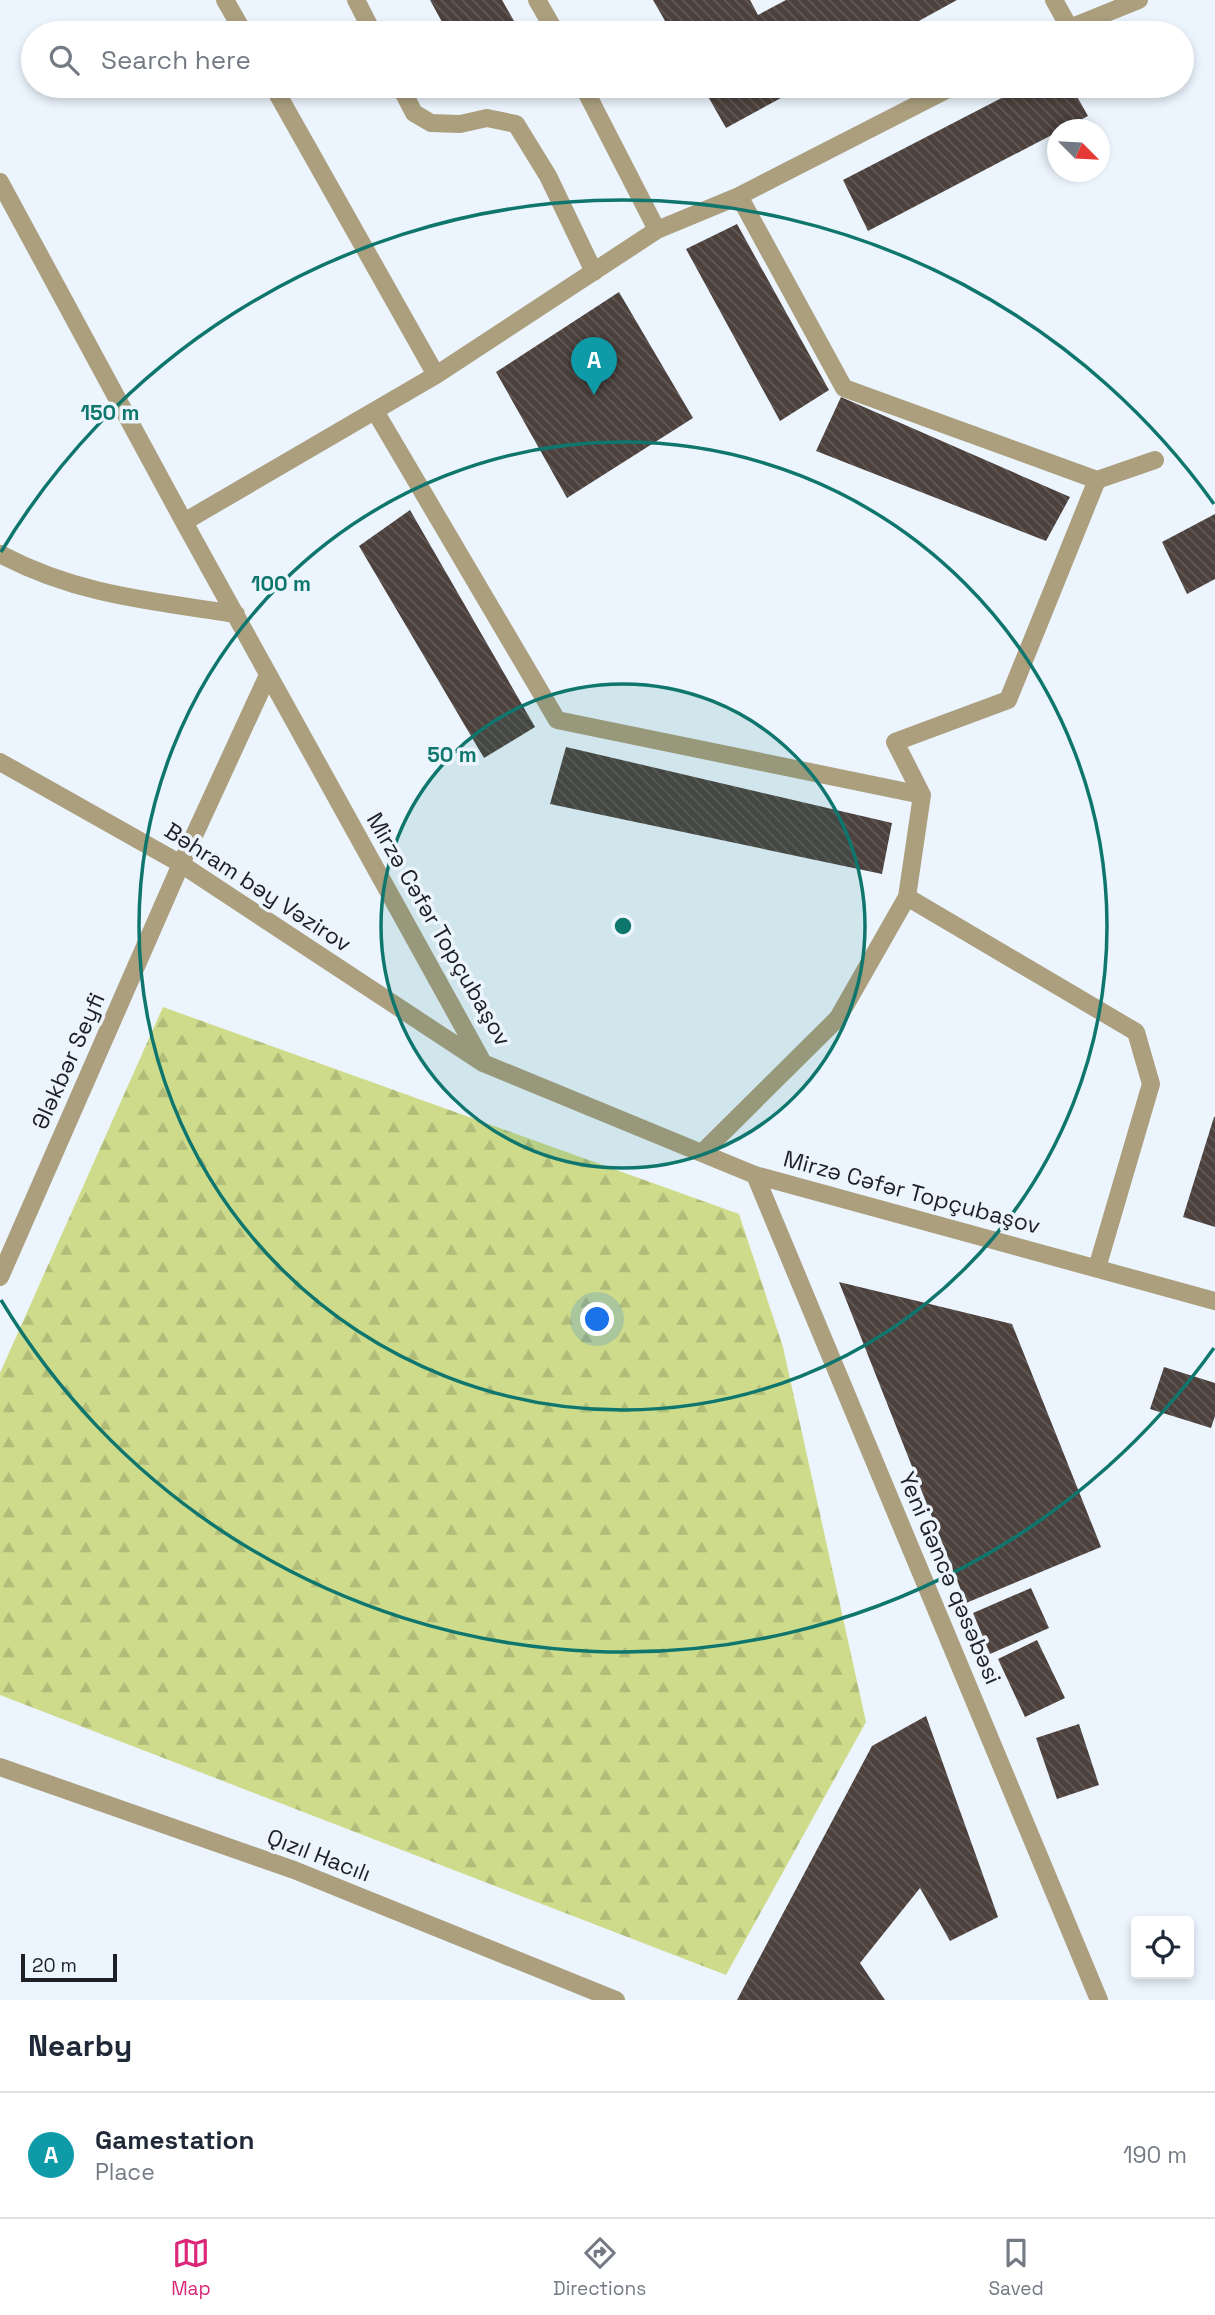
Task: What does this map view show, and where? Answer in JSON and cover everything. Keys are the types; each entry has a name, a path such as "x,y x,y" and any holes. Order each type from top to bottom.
{"street":[{"path":"225,0 236,21"},
{"path":"356,0 367,21"},
{"path":"537,0 549,21"},
{"path":"1054,0 1060,21"},
{"path":"1086,21 1139,0"},
{"path":"280,98 436,376"},
{"path":"406,98 414,113 431,123 460,124 487,118 516,124 548,176 594,272"},
{"path":"589,98 657,230"},
{"path":"184,522 436,376 657,230 739,196 931,98"},
{"name":"Mirzə Cəfər Topçubaşov","path":"0,182 184,522 483,1063 755,1175 1215,1301"},
{"path":"739,196 844,388 1097,481 1155,460"},
{"path":"375,411 557,720 922,795"},
{"path":"702,1153 838,1018 906,897 922,795 895,742 1008,699 1097,481"},
{"path":"0,554 35,573 89,591 236,614"},
{"name":"Ələkbər Seyfi","path":"1,1270 268,675"},
{"name":"Bəhram bəy Vəzirov","path":"0,762 181,864 483,1063"},
{"path":"906,897 1136,1032 1151,1084 1097,1268"},
{"name":"Yeni Gəncə qəsəbəsi","path":"755,1175 1099,2000"},
{"name":"Qızıl Hacılı","path":"0,1768 294,1870 617,2000"}],"green space":[{"path":"163,1007 739,1214 783,1347 866,1722 726,1975 0,1695 0,1373"}],"building":[{"path":"430,0 502,0 514,21 441,21"},
{"path":"653,0 750,0 758,15 786,0 957,0 919,21 665,21"},
{"path":"709,98 781,98 726,128"},
{"path":"1002,98 1078,98 1088,116 1082,119 1047,119 1047,137 868,231 843,180"},
{"path":"737,224 829,390 780,421 686,249"},
{"path":"619,292 693,418 567,498 496,372"},
{"path":"841,397 1070,497 1046,541 816,451"},
{"path":"410,510 535,727 484,758 359,546"},
{"path":"1215,514 1215,579 1187,594 1162,542"},
{"path":"566,747 892,823 882,874 550,804"},
{"path":"1215,1117 1215,1227 1183,1217"},
{"path":"839,1282 1012,1324 1101,1547 966,1603"},
{"path":"1164,1367 1215,1383 1215,1416 1211,1428 1150,1409"},
{"path":"1031,1588 1049,1628 990,1654 973,1613"},
{"path":"1037,1640 1065,1698 1025,1717 998,1659"},
{"path":"926,1716 998,1917 950,1941 920,1888 860,1963 885,2000 737,2000 872,1746"},
{"path":"1079,1724 1099,1785 1057,1799 1036,1738"}],"place":[{"name":"Gamestation","path":"594,395"}]}
